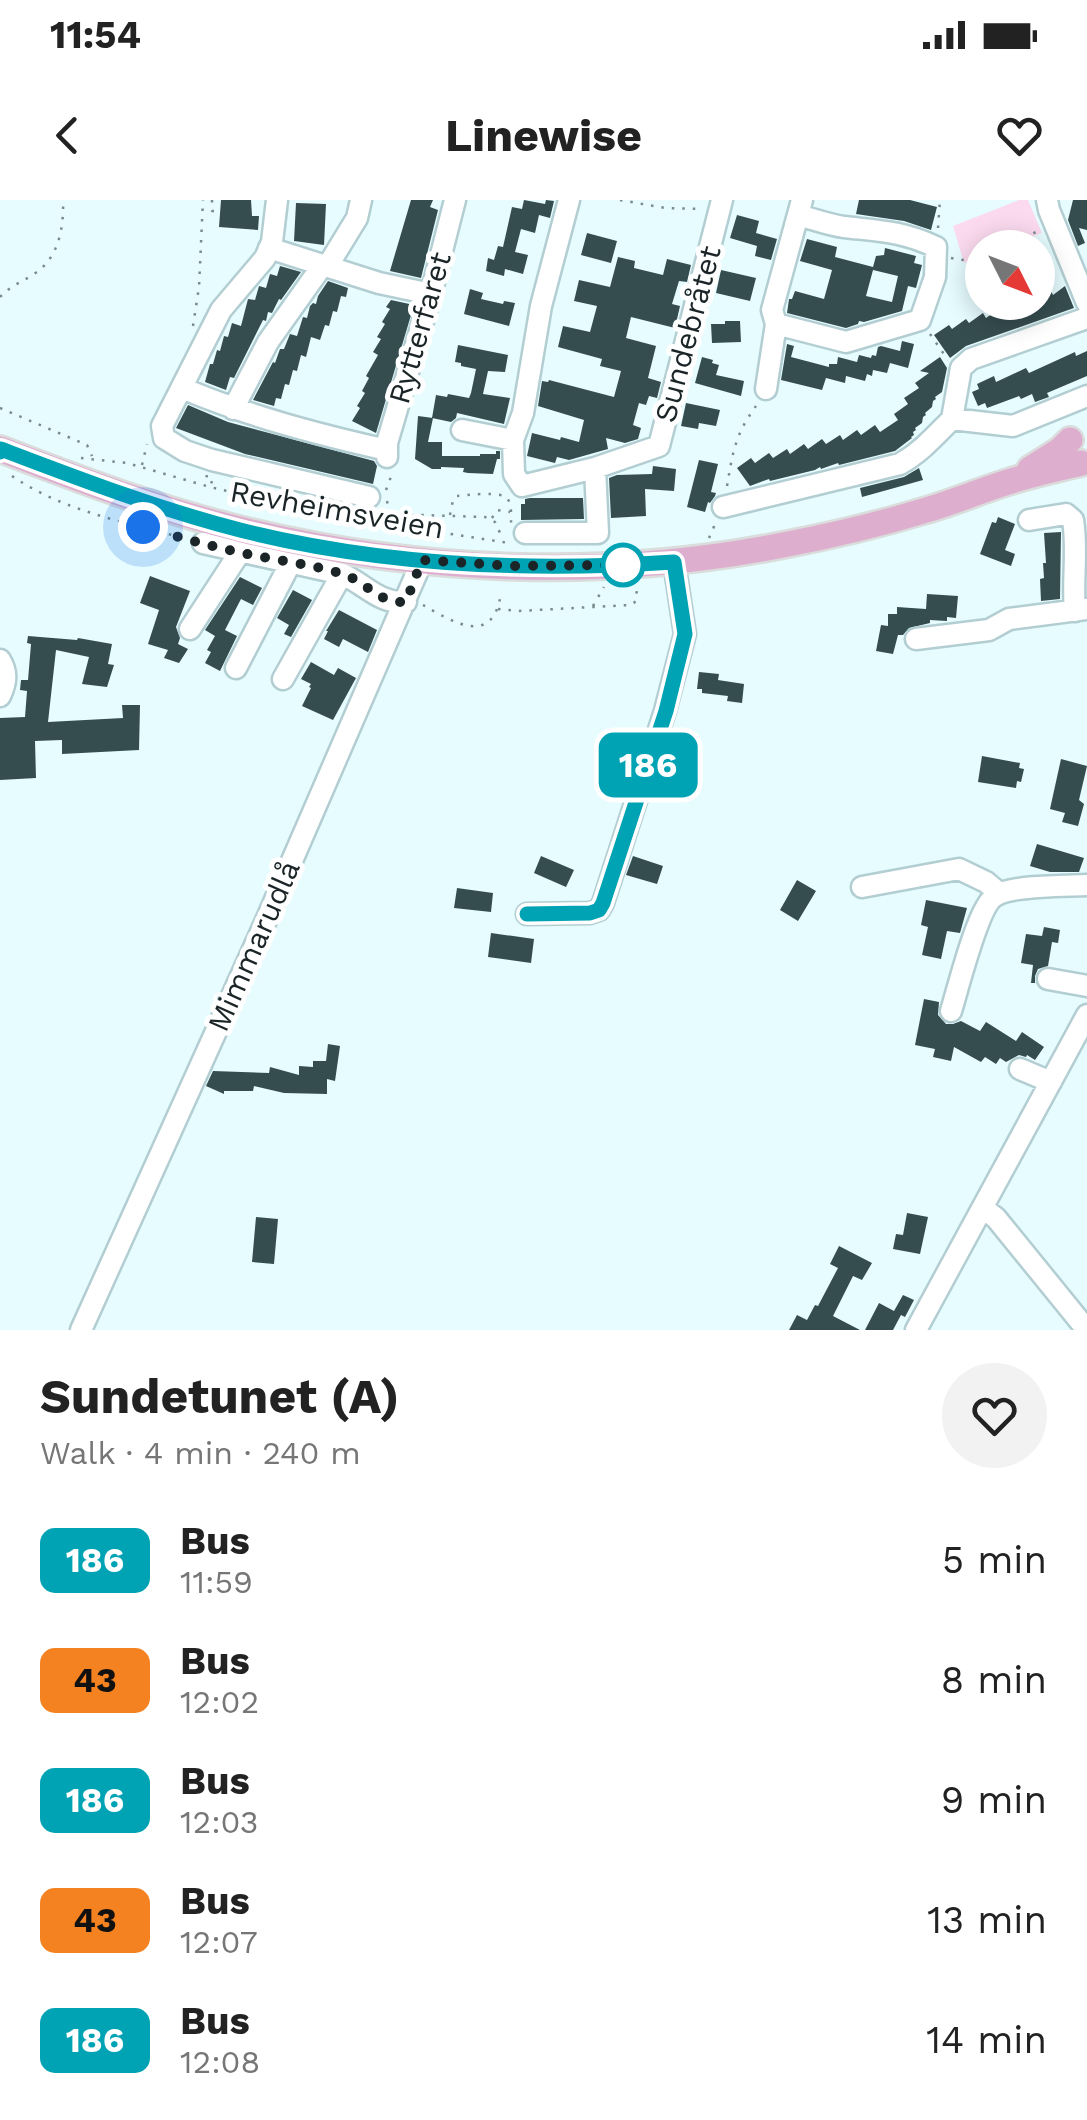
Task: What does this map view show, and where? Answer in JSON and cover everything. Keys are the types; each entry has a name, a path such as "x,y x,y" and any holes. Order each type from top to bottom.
{"main road":[{"name":"Revheimsveien","path":"0,450 129,497 240,530 323,547 422,560 533,567 674,562 781,546 924,511 1009,482 1048,458 1083,455"}],"street":[{"path":"278,200 272,242 265,258 221,310 162,426 164,438 185,452 346,499 370,497"},
{"path":"182,388 233,409 268,342 357,218 361,200"},
{"name":"Rytterfaret","path":"233,409 387,453 455,200"},
{"path":"462,430 514,440 569,200"},
{"path":"1047,200 1087,303"},
{"name":"Sundebråtet","path":"514,440 514,474 522,486 595,468 659,446 721,205"},
{"path":"766,389 776,324 772,310 800,207 843,227 882,230 936,247 934,277 920,320 846,342 776,324"},
{"path":"269,248 379,283 431,294"},
{"path":"723,507 900,464 928,444 952,419 961,368 971,358 1087,318"},
{"path":"952,419 1013,426 1087,396"},
{"path":"516,535 598,532 595,468"},
{"path":"916,639 990,630 1009,619 1081,610 1073,576 1076,537 1072,517 1066,514 1030,520"},
{"name":"Revheimsveien","path":"202,543 342,574 380,598 412,602"},
{"path":"190,629 240,552"},
{"name":"Mimmarudlå","path":"81,1330 412,602 422,560"},
{"path":"236,668 290,562"},
{"path":"527,914 590,913 599,910 603,903 666,711 685,634 674,562"},
{"path":"283,678 342,574"},
{"path":"0,660 6,678 0,696"},
{"path":"862,887 960,869 999,893"},
{"path":"952,1011 986,904 999,893 1087,886"},
{"path":"1048,979 1087,986"},
{"path":"916,1330 1087,1016"},
{"path":"1020,1069 1051,1082"},
{"path":"983,1208 996,1218 1086,1330"}],"path":[{"path":"0,297 50,260 64,221 62,200"},
{"path":"192,328 199,288 203,200"},
{"path":"212,200 212,211 220,211"},
{"path":"620,200 664,208 721,205"},
{"path":"940,200 936,247 941,254 957,260 965,257"},
{"path":"1044,230 1055,226"},
{"path":"920,320 951,364 961,368"},
{"path":"706,544 723,507 741,427 766,389"},
{"path":"0,408 87,446 93,458"},
{"path":"141,466 148,440"},
{"path":"80,458 141,466 277,504 384,524 516,535 509,503 503,496 464,495 453,500 450,516"},
{"path":"10,475 51,498 202,543"},
{"path":"207,475 206,479 212,481 210,488"},
{"path":"277,504 278,498 286,500"},
{"path":"491,519 497,510 510,512"},
{"path":"384,524 390,514 491,519 499,526 501,535"},
{"path":"498,610 634,603 636,584"},
{"path":"592,608 605,585"},
{"path":"412,602 466,627 484,624 498,610 501,594"}],"shaded area":[{"path":"1028,200 1041,230 965,230 964,263 953,226"}],"building":[{"path":"221,200 251,200 252,216 259,216 258,230 219,227"},
{"path":"411,200 433,200 430,207 438,210 421,278 390,271"},
{"path":"524,200 545,204 546,200 554,201 550,218 539,215 535,233 521,229 515,252 528,255 523,274 505,269 504,276 486,271 488,258 494,260 498,246 503,247 512,207 522,209"},
{"path":"859,200 910,200 937,207 931,230 904,221 856,214"},
{"path":"1073,200 1087,200 1087,230 1079,228 1085,243 1078,246 1068,220"},
{"path":"296,203 326,204 324,245 294,241"},
{"path":"737,215 759,221 756,233 777,239 771,260 755,256 757,246 730,238"},
{"path":"587,233 617,241 611,263 581,255"},
{"path":"807,239 837,247 835,257 873,267 876,256 884,255 885,248 916,256 914,263 922,265 916,288 908,286 902,311 846,328 787,313 795,291 824,299 832,270 800,261","holes":["873,270 898,276 892,302 866,296"]},
{"path":"618,257 635,261 634,268 663,275 667,259 691,265 687,282 679,281 672,304 680,306 675,328 631,317 626,338 656,346 648,378 661,382 657,398 649,396 646,405 639,403 633,425 641,428 638,439 625,443 606,438 608,449 569,460 557,457 555,463 527,456 532,433 579,442 584,420 538,406 542,381 614,397 621,371 600,366 602,359 558,347 563,326 590,332 597,306 574,301 579,280 610,287"},
{"path":"280,266 301,272 272,313 268,312 234,378 230,377 226,390 205,382 232,323 241,326 248,299 255,300 259,286 266,288 270,274 277,276"},
{"path":"721,270 756,278 750,301 716,293"},
{"path":"328,281 348,288 346,297 341,296 337,312 333,311 329,326 325,325 320,340 311,337 306,357 301,355 297,371 293,370 289,385 285,384 281,399 276,398 274,406 253,400 280,349 284,349 290,334 297,336 303,317 307,318 310,306 316,304"},
{"path":"1065,286 1074,308 1055,315 1055,294"},
{"path":"470,289 483,293 481,299 515,303 509,326 464,314"},
{"path":"391,300 414,305 376,433 352,421 365,393 362,391 369,378 366,376 378,355 373,352 381,339 377,337"},
{"path":"965,320 969,323 1040,320 966,346 950,358 934,335 949,325 952,329"},
{"path":"740,321 741,342 712,343 711,324"},
{"path":"902,341 914,344 908,368 890,363 887,373 873,370 865,381 846,376 845,383 826,378 822,390 781,380 787,344 794,346 791,357 829,367 837,364 838,357 857,362 859,355 876,356 881,346 900,351"},
{"path":"458,345 508,355 505,372 488,371 483,394 510,398 504,424 457,413 451,422 432,418 436,395 469,398 471,393 476,369 455,362"},
{"path":"1087,351 1087,376 1035,402 1032,394 987,408 985,403 978,406 972,392 979,389 977,384 994,376 996,382 1026,368 1029,373 1075,352 1076,356"},
{"path":"702,357 719,365 716,375 744,381 741,396 695,383"},
{"path":"940,357 947,368 942,392 935,397 912,438 895,451 750,486 737,468 751,458 755,463 769,453 773,458 787,449 790,454 804,444 808,449 822,439 826,444 840,435 843,440 857,430 861,435 875,425 880,432 898,420 894,414 908,404 904,398 919,388 915,383 929,373 920,371"},
{"path":"686,403 720,410 716,426 681,426"},
{"path":"188,405 228,422 374,461 377,466 373,484 245,454 176,428"},
{"path":"418,416 433,418 428,442 442,442 442,456 480,456 500,451 493,474 463,472 464,468 432,469 415,459"},
{"path":"699,460 718,464 711,492 716,493 705,512 687,507"},
{"path":"653,466 676,469 674,491 645,489 646,516 611,518 609,478 652,474"},
{"path":"919,468 923,480 862,497 860,488 904,477"},
{"path":"530,498 583,498 584,519 521,520 521,504"},
{"path":"998,517 1015,524 1005,550 1015,554 1011,566 980,554 992,522 996,523"},
{"path":"1061,532 1060,599 1041,601 1040,579 1044,578 1046,563 1044,533"},
{"path":"150,576 190,591 176,627 178,644 188,649 179,663 164,658 168,650 148,644 159,610 140,603"},
{"path":"240,577 262,588 253,605 241,599 225,630 237,636 220,671 205,663 215,636 205,630"},
{"path":"293,590 312,600 291,637 284,634 289,625 277,618"},
{"path":"927,594 958,596 956,618 930,620 909,628 898,635 893,654 876,651 881,625 888,626 888,614 897,614 897,607 926,609"},
{"path":"339,610 377,630 368,652 343,639 339,647 324,639"},
{"path":"28,636 112,644 108,664 114,665 107,687 82,684 89,657 56,650 48,722 123,718 122,705 140,705 139,750 62,754 62,740 35,741 36,778 0,780 0,718 25,717 27,691 20,690 21,680 28,680"},
{"path":"311,662 334,675 338,668 356,678 333,720 302,706 311,684 301,679"},
{"path":"699,672 719,674 718,680 744,684 742,703 727,701 728,696 702,693 702,689 697,689"},
{"path":"982,756 1020,763 1019,768 1024,769 1021,782 1017,781 1016,788 978,782"},
{"path":"1061,759 1087,766 1078,826 1062,822 1065,813 1050,809"},
{"path":"1037,844 1084,858 1079,872 1050,872 1030,866"},
{"path":"541,856 574,870 566,887 534,873"},
{"path":"633,856 663,866 657,884 626,875"},
{"path":"797,880 816,891 798,921 780,910"},
{"path":"457,888 493,893 491,912 454,908"},
{"path":"926,900 967,908 960,933 947,931 941,959 922,955 928,927 921,925"},
{"path":"1044,927 1060,930 1058,943 1052,942 1048,966 1038,969 1035,983 1031,983 1033,965 1021,963 1026,934 1042,936"},
{"path":"491,933 534,939 531,963 488,957"},
{"path":"924,999 939,1002 938,1015 946,1024 961,1021 980,1031 986,1022 1016,1041 1022,1032 1044,1047 1035,1060 1019,1055 1006,1062 1000,1058 996,1064 985,1057 981,1062 954,1047 951,1061 933,1057 935,1049 915,1045"},
{"path":"328,1044 340,1046 335,1081 327,1079 327,1094 284,1093 254,1086 253,1091 224,1094 206,1086 213,1071 269,1073 270,1067 299,1075 299,1066 313,1067 313,1061 326,1061"},
{"path":"907,1213 928,1217 920,1254 893,1249 896,1234 903,1235"},
{"path":"256,1217 278,1219 274,1264 252,1262"},
{"path":"839,1246 872,1263 862,1280 853,1276 833,1316 860,1330 789,1330 797,1315 807,1320 818,1306 838,1268 830,1264"},
{"path":"903,1295 914,1300 893,1330 865,1330 879,1303 894,1311"}],"bus line":[{"name":"186","path":"0,452 1,449 206,520 274,538 358,553 491,566 674,562 685,634 666,711 603,903 599,910 590,913 527,914"}],"route":[{"path":"143,527 342,574 380,598 396,603 406,602 422,560 491,566 623,565"}]}
